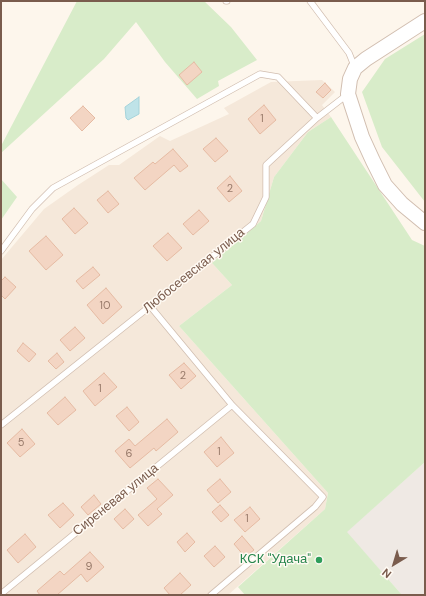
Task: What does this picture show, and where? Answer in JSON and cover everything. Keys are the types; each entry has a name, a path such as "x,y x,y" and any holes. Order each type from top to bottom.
{"street":[{"path":"425,21 366,59 355,68 350,79 348,94 362,137 385,185 402,204 425,223"}],"lane":[{"path":"310,1 349,53 355,68"},
{"path":"1,251 32,209 53,188 260,74 278,77 317,118"},
{"name":"Любосеевская улица","path":"1,425 254,224 266,197 266,165 317,118 348,94"},
{"path":"150,306 232,405 324,496 315,507 211,595"},
{"name":"Сиреневая улица","path":"1,594 232,405"}],"shaded area":[{"path":"322,80 335,92 322,105 331,117 308,132 274,177 261,221 212,263 232,285 179,326 328,493 325,509 228,595 1,595 1,260 44,209 109,165 119,165 160,136 170,141 229,114 224,108 271,82"},
{"path":"425,462 425,595 402,595 346,532"}],"green space":[{"path":"77,1 204,1 231,27 257,60 218,81 219,86 197,99 165,62 136,22 104,59 1,153 1,146"},
{"path":"425,34 425,202 382,147 362,92 385,59"},
{"path":"331,117 412,240 425,246 425,462 347,532 402,595 245,595 238,587 325,509 328,493 179,326 232,285 212,263 261,221 274,177 308,132"},
{"path":"1,179 17,197 1,220"}],"water":[{"path":"139,97 139,114 128,120 126,118 125,107"}],"building":[{"path":"194,62 202,72 187,85 179,75"},
{"path":"325,83 331,90 323,98 316,92"},
{"path":"264,105 276,120 260,134 248,119"},
{"path":"83,106 95,118 82,131 70,118"},
{"path":"216,138 228,151 215,162 203,149"},
{"path":"173,149 188,166 180,172 174,165 145,190 134,178 153,162 155,164"},
{"path":"230,176 242,191 229,202 217,188"},
{"path":"108,191 119,204 108,213 97,200"},
{"path":"74,208 88,223 75,234 62,219"},
{"path":"199,210 209,221 193,235 183,224"},
{"path":"168,233 182,248 167,261 153,246"},
{"path":"46,236 63,255 46,270 29,251"},
{"path":"93,267 100,275 83,289 76,281"},
{"path":"5,277 16,287 5,299 1,295 1,281"},
{"path":"106,288 122,307 103,324 87,305"},
{"path":"75,327 85,338 70,351 60,340"},
{"path":"23,343 36,354 29,362 17,351"},
{"path":"57,353 64,362 56,369 48,361"},
{"path":"184,363 196,376 181,389 169,375"},
{"path":"104,373 117,387 95,406 83,391"},
{"path":"65,397 76,410 58,425 47,413"},
{"path":"127,407 139,422 129,431 116,416"},
{"path":"167,419 178,432 156,451 154,448 130,468 115,451 129,439 135,446"},
{"path":"22,429 35,444 20,457 7,443"},
{"path":"221,437 234,453 217,467 204,452"},
{"path":"158,479 173,495 157,509 162,514 148,526 138,515 157,499 147,488"},
{"path":"220,479 231,492 218,503 207,490"},
{"path":"94,495 101,504 88,515 81,507"},
{"path":"63,503 74,515 60,528 48,515"},
{"path":"220,505 229,515 221,522 212,512"},
{"path":"250,507 260,519 245,532 234,520"},
{"path":"125,509 134,519 123,529 114,519"},
{"path":"187,533 195,542 185,552 177,542"},
{"path":"25,534 36,547 18,563 7,550"},
{"path":"242,536 254,550 245,557 234,544"},
{"path":"215,546 225,557 214,567 204,556"},
{"path":"90,552 104,567 87,582 81,574 57,595 40,595 37,591 60,571 64,575"},
{"path":"180,573 191,585 180,595 170,595 164,588"}],"place":[{"name":"КСК \"Удача\"","path":"319,560"}]}
